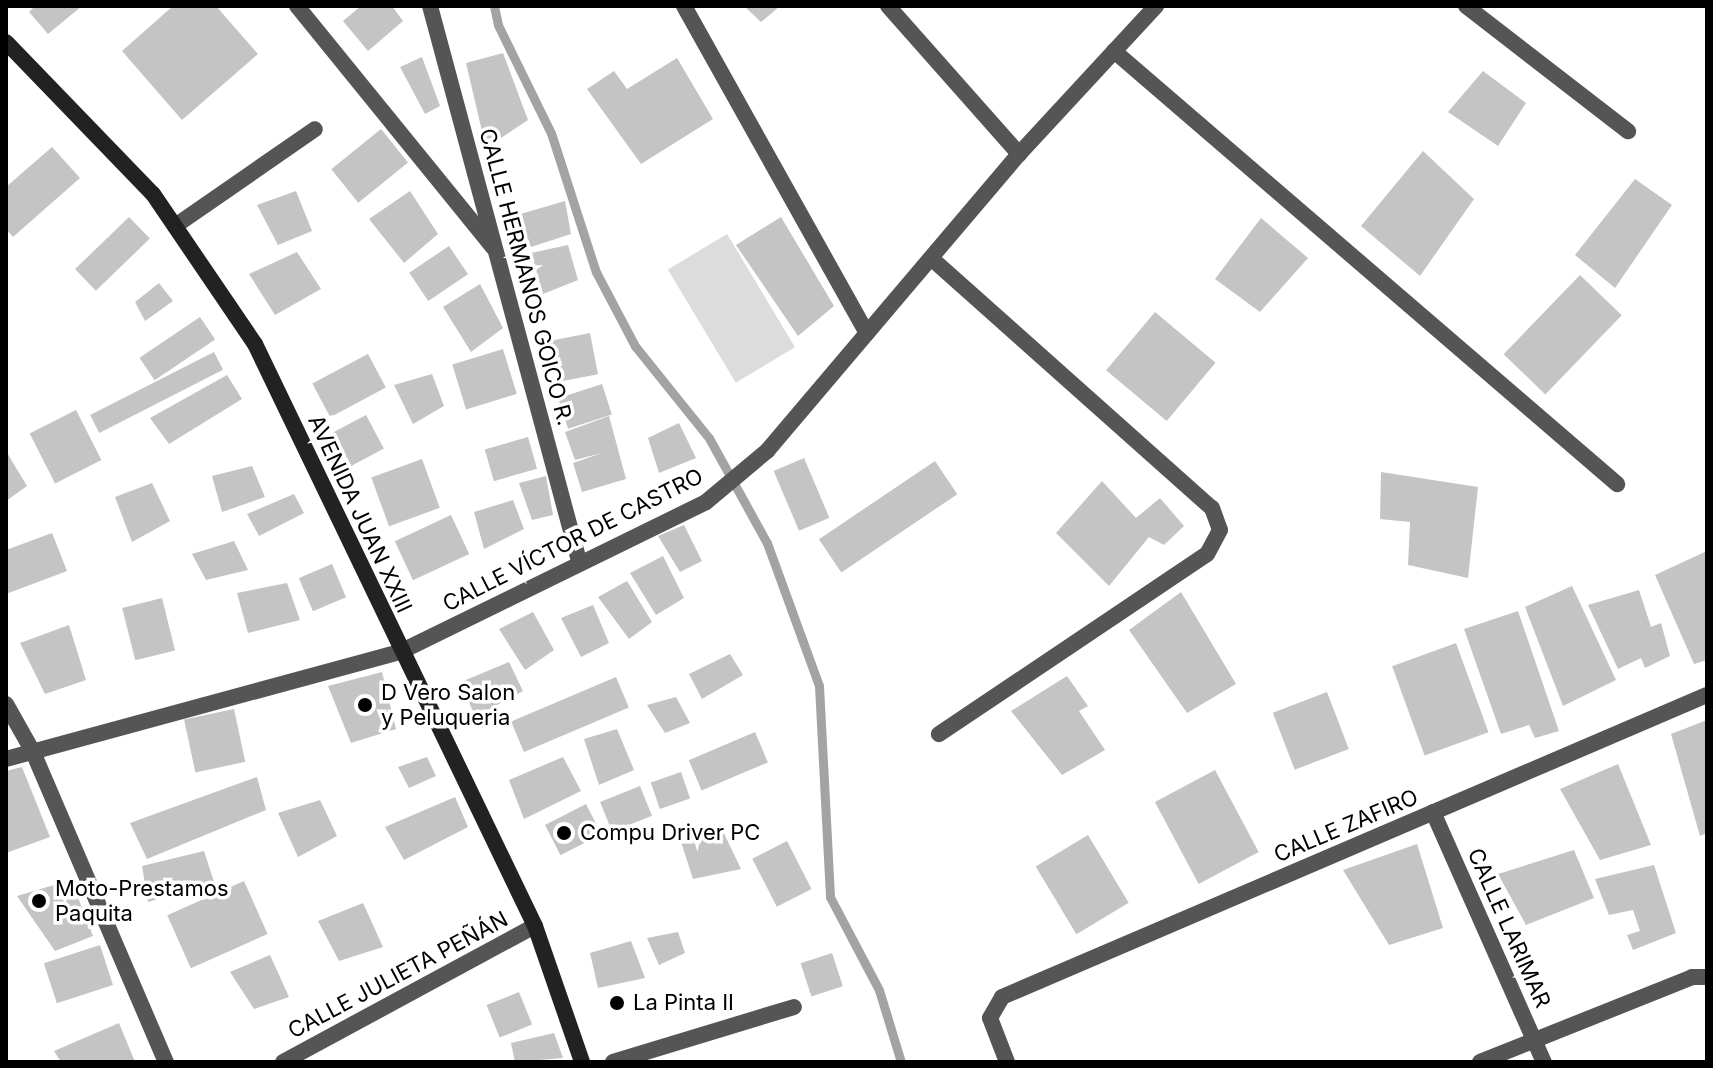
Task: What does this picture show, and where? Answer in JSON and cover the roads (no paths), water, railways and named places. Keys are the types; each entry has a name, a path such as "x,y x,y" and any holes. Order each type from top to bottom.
{"main road":[{"name":"AVENIDA JUAN XXIII","path":"6,42 153,194 255,344 400,652 535,926 582,1062"}],"street":[{"path":"297,6 499,254"},
{"name":"CALLE HERMANOS GOICO R.","path":"430,6 579,561"},
{"path":"684,6 867,333"},
{"path":"888,6 1019,154"},
{"name":"CALLE VÍCTOR DE CASTRO","path":"6,759 400,652 579,561 706,502 767,451 1019,154 1156,6"},
{"path":"1466,6 1628,131"},
{"path":"1114,51 1617,484"},
{"path":"175,226 315,129"},
{"path":"931,258 1212,508 1220,530 1207,554 939,734"},
{"name":"CALLE ZAFIRO","path":"1007,1062 990,1018 1002,997 1707,695"},
{"path":"6,704 33,752 166,1062"},
{"name":"CALLE LARIMAR","path":"1433,812 1544,1062"},
{"name":"CALLE JULIETA PEÑÁN","path":"283,1062 535,926"},
{"path":"1480,1062 1692,977 1707,977"},
{"path":"613,1062 794,1007"}],"waterway":[{"path":"494,6 498,25 551,133 596,272 635,346 709,438 767,543 819,686 830,897 879,990 901,1062"}],"place":[{"name":"D Vero Salon y Peluqueria","path":"365,705"},
{"name":"Compu Driver PC","path":"564,833"},
{"name":"Moto-Prestamos Paquita","path":"39,901"},
{"name":"La Pinta II","path":"617,1003"}]}
